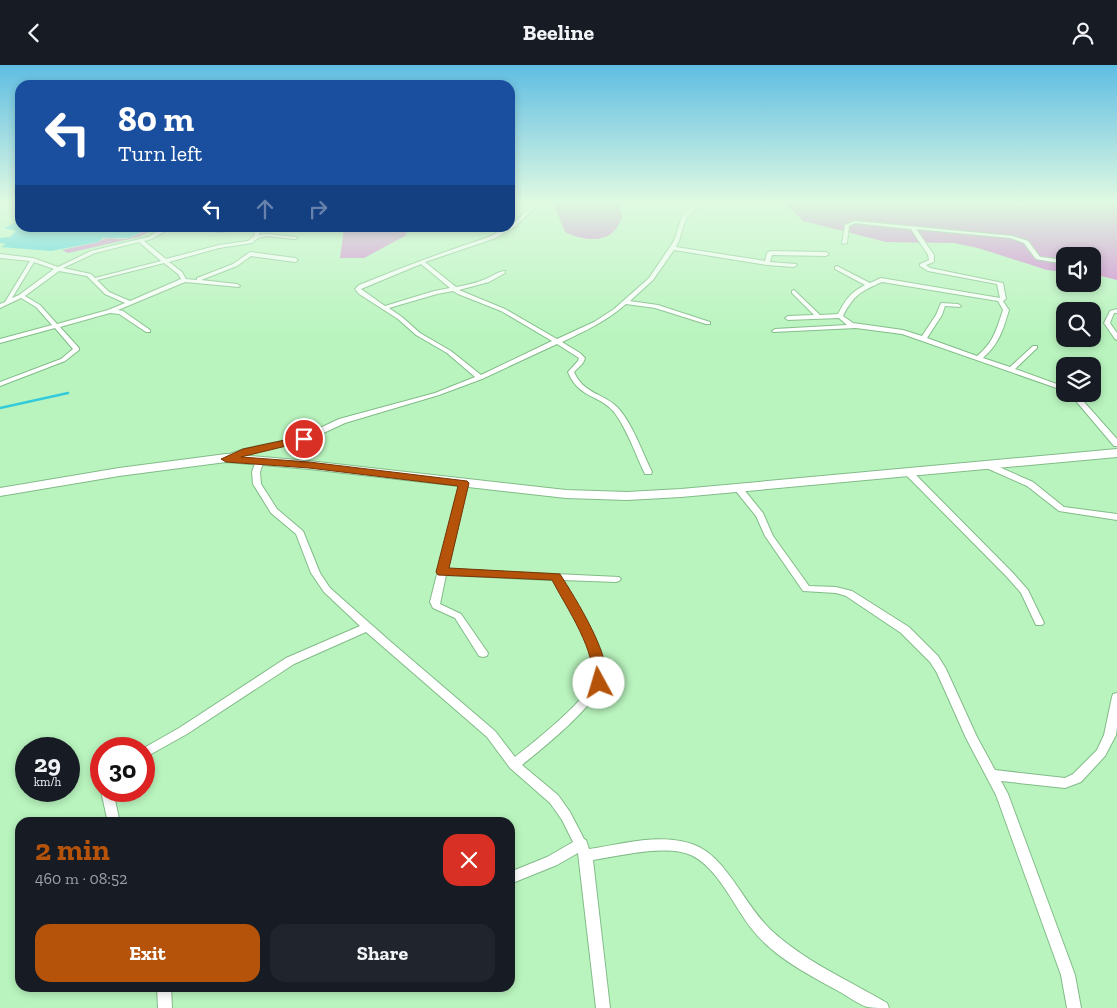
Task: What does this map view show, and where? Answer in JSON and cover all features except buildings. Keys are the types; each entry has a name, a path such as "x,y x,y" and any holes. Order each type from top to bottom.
{"main road":[{"path":"0,492 120,472 226,459 260,460 566,494 627,496 738,488 1117,453"}],"street":[{"path":"0,306 21,296 58,269 100,249 115,246"},
{"path":"145,246 180,273 184,279"},
{"path":"96,279 226,246"},
{"path":"468,246 421,262 359,287 361,293 400,318 418,334 449,353 480,378"},
{"path":"925,246 931,255 932,261 922,265 924,267 933,271 1000,283 1003,299 1000,300"},
{"path":"1027,246 1038,258 1056,261"},
{"path":"226,459 247,451 304,439 342,421 438,395 480,378 596,323 626,302 651,279 672,247 767,263 794,265"},
{"path":"767,263 770,253 826,254"},
{"path":"197,279 234,265 250,254 295,260"},
{"path":"0,256 33,260 58,269 89,275 96,279 98,286 107,293 128,302"},
{"path":"8,301 33,260"},
{"path":"421,262 455,290 503,310 582,357 581,362 571,372 573,378 578,386 615,409 648,472"},
{"path":"837,268 849,277 871,286"},
{"path":"383,308 438,292 455,290 486,281 503,272"},
{"path":"0,341 110,311 184,279 197,279 237,286"},
{"path":"840,316 846,304 856,292 884,280 1000,300 1006,310 997,337 990,349 978,358"},
{"path":"794,292 818,316"},
{"path":"0,384 63,360 77,349 38,306 21,296"},
{"path":"626,302 656,307 708,323"},
{"path":"923,339 939,315 943,304 958,305"},
{"path":"110,311 121,312 148,331"},
{"path":"1117,311 1112,312 1106,323 1117,338"},
{"path":"788,318 840,316 856,326"},
{"path":"775,331 856,326 903,332 1056,386"},
{"path":"1011,370 1035,347"},
{"path":"1080,402 1117,445"},
{"path":"260,460 256,472 257,484 269,506 300,533 316,573 327,590 491,734 514,765 554,799 584,849 603,1008"},
{"path":"987,465 1030,484 1062,509 1117,517"},
{"path":"908,472 1025,592 1038,623"},
{"path":"464,483 435,602 436,606 458,616 483,653"},
{"path":"738,488 760,515 770,536 806,589 836,589 849,593 905,630 934,659 1002,794 1068,975 1074,1008"},
{"path":"442,572 616,579"},
{"path":"514,765 542,743 593,694 599,683 601,674 595,653 585,629 556,577"},
{"path":"155,747 184,731 290,661 368,627"},
{"path":"992,775 1056,783 1065,783 1077,778 1101,753 1110,735 1117,697"},
{"path":"109,802 113,817"},
{"path":"515,876 584,849 678,846 694,851 713,865 751,920 767,935 792,955 882,1008"},
{"path":"164,992 165,1008"}],"shaded area":[{"path":"80,246 99,246 68,253 62,250"},
{"path":"342,246 386,246 364,258 340,258"},
{"path":"968,246 1117,246 1117,280 1101,276 1101,247 1056,247 1056,271 1047,270"}],"water":[{"path":"3,246 77,246 51,251 1,247"}],"waterway":[{"path":"0,408 68,393"}],"route":[{"path":"304,439 247,451 226,459 260,460 464,483 442,572 556,577 585,629 595,653 601,674 599,683"}]}
